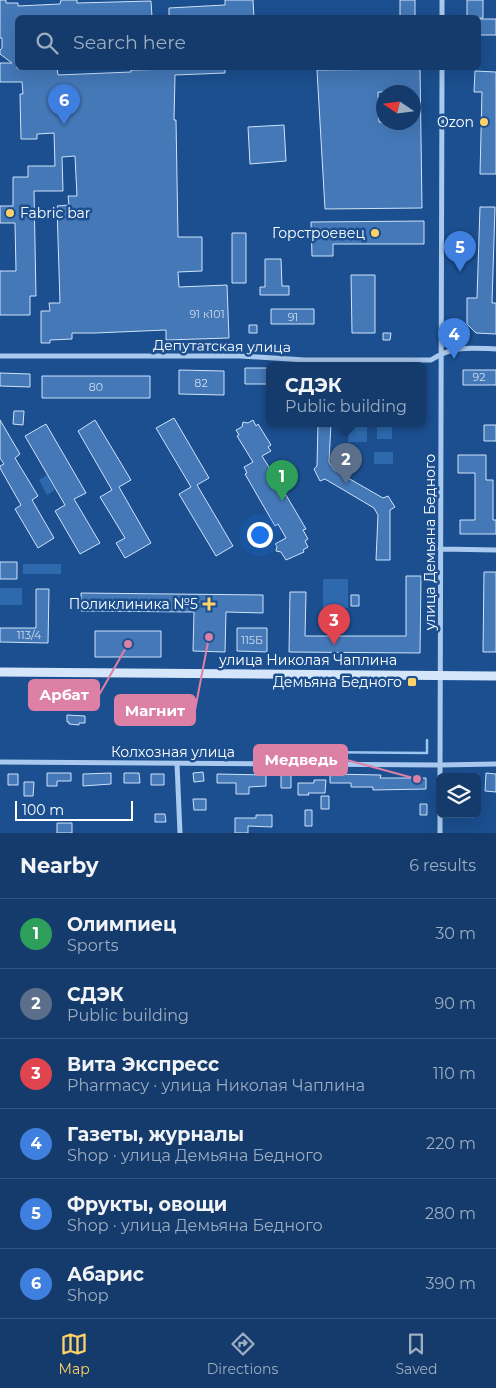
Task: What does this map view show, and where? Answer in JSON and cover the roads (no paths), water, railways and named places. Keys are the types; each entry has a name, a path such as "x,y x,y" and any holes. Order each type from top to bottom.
{"street":[{"path":"442,0 442,15"},
{"name":"улица Демьяна Бедного","path":"440,773 442,70"},
{"name":"Депутатская улица","path":"0,356 240,356 305,360 431,360 441,353 456,348 496,349"},
{"path":"440,549 496,550"},
{"name":"улица Николая Чаплина","path":"0,672 496,676"},
{"name":"Колхозная улица","path":"0,762 496,764"},
{"path":"177,764 180,833"},
{"path":"440,818 440,833"}],"waterway":[{"path":"305,752 427,753 427,740"}],"place":[{"name":"Ozon","path":"484,122"},
{"name":"Абарис","path":"64,125"},
{"name":"Fabric bar","path":"10,213"},
{"name":"Горстроевец","path":"375,233"},
{"name":"Фрукты, овощи","path":"460,272"},
{"name":"Газеты, журналы","path":"454,359"},
{"name":"СДЭК","path":"346,484"},
{"name":"Олимпиец","path":"282,501"},
{"name":"Поликлиника №5","path":"209,604"},
{"name":"Магнит","path":"209,637"},
{"name":"Арбат","path":"128,644"},
{"name":"Вита Экспресс","path":"334,645"},
{"name":"Демьяна Бедного","path":"412,682"},
{"name":"Медведь","path":"417,779"}]}
